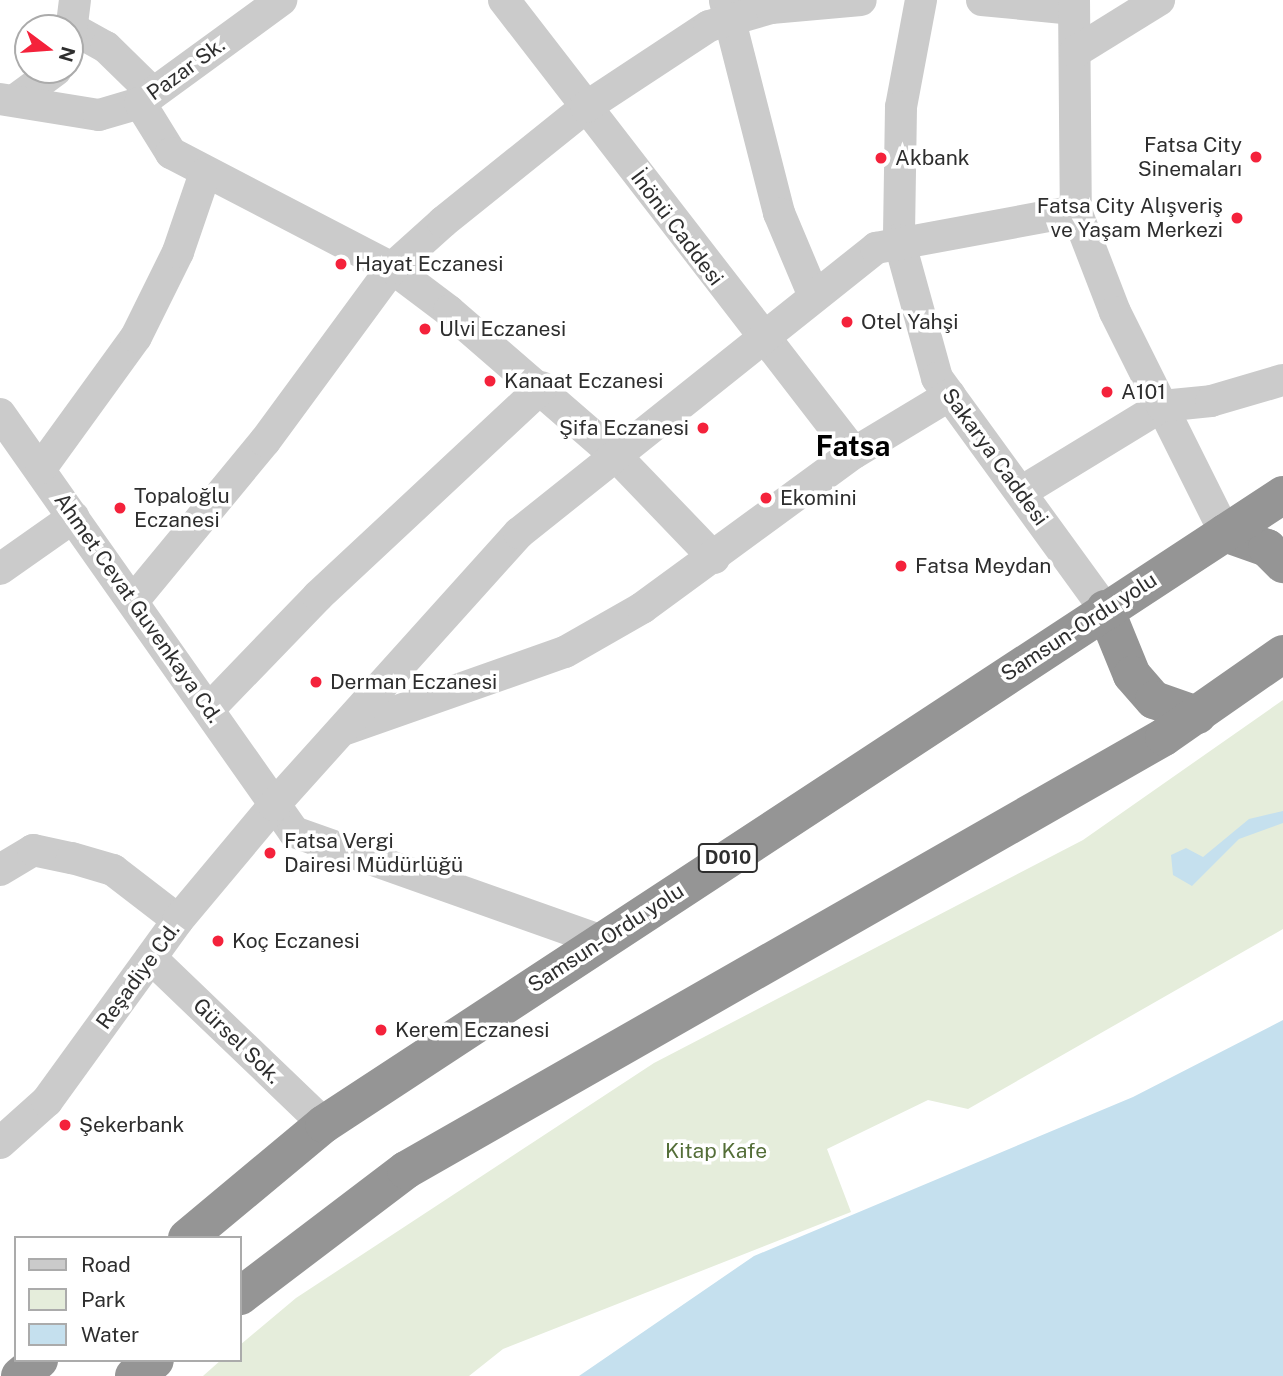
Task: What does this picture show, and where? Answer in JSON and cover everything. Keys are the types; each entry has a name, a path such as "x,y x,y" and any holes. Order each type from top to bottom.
{"highway":[{"name":"Samsun-Ordu yolu","path":"189,1236 324,1124 1105,609 1283,495"},
{"path":"1225,533 1267,548 1283,564"},
{"path":"1105,609 1132,676 1154,700 1197,715"},
{"path":"242,1294 406,1170 1197,715 1283,654"},
{"path":"20,1376 37,1362"},
{"path":"134,1376 152,1362"}],"street":[{"name":"Pazar Sk.","path":"11,96 99,115 146,98 281,0"},
{"name":"İnönü Caddesi","path":"504,0 759,337 854,453"},
{"path":"133,601 265,441 392,268 586,107 729,10 861,0"},
{"name":"Sakarya Caddesi","path":"921,0 901,107 899,240 937,377 1105,609"},
{"path":"982,0 1074,4 1076,211 1115,312 1225,533"},
{"path":"1075,52 1159,0"},
{"path":"729,10 779,213 813,294"},
{"path":"84,31 106,47 146,98 172,153 205,173 392,268 542,387 615,455 714,558"},
{"path":"11,96 32,84"},
{"path":"41,468 136,337 178,252 205,173"},
{"name":"Reşadiye Cd.","path":"0,1143 47,1101 178,920 274,805 519,533 759,337 876,248 899,240 1076,211"},
{"path":"1021,492 1162,406 1211,401 1283,380"},
{"path":"209,709 318,596 542,387"},
{"path":"341,731 565,652 714,558 854,453 950,395"},
{"name":"Ahmet Cevat Guvenkaya Cd.","path":"0,414 41,468 294,832 602,941"},
{"path":"0,569 74,517"},
{"path":"0,870 33,850 72,858 113,870 178,920"},
{"name":"Gürsel Sok.","path":"151,958 324,1124"}],"green space":[{"name":"Kitap Kafe","path":"1283,700 1283,929 968,1109 928,1100 827,1149 851,1212 503,1349 469,1376 203,1376 219,1362 242,1362 242,1343 296,1298 654,1063 1083,840"}],"water":[{"path":"1283,811 1283,823 1239,839 1192,886 1173,875 1171,855 1186,848 1203,857 1249,819"},
{"path":"1283,1020 1283,1376 579,1376 754,1256 1133,1097"}],"place":[{"name":"Fatsa City Sinemaları","path":"1256,157"},
{"name":"Akbank","path":"881,158"},
{"name":"Fatsa City Alışveriş ve Yaşam Merkezi","path":"1237,218"},
{"name":"Hayat Eczanesi","path":"341,264"},
{"name":"Otel Yahşi","path":"847,322"},
{"name":"Ulvi Eczanesi","path":"425,329"},
{"name":"Kanaat Eczanesi","path":"490,381"},
{"name":"A101","path":"1107,392"},
{"name":"Şifa Eczanesi","path":"703,428"},
{"name":"Ekomini","path":"766,498"},
{"name":"Topaloğlu Eczanesi","path":"120,508"},
{"name":"Fatsa Meydan","path":"901,566"},
{"name":"Derman Eczanesi","path":"316,682"},
{"name":"Fatsa Vergi Dairesi Müdürlüğü","path":"270,853"},
{"name":"Koç Eczanesi","path":"218,941"},
{"name":"Kerem Eczanesi","path":"381,1030"},
{"name":"Şekerbank","path":"65,1125"}],"district":[{"name":"Fatsa","path":"853,446"}]}
